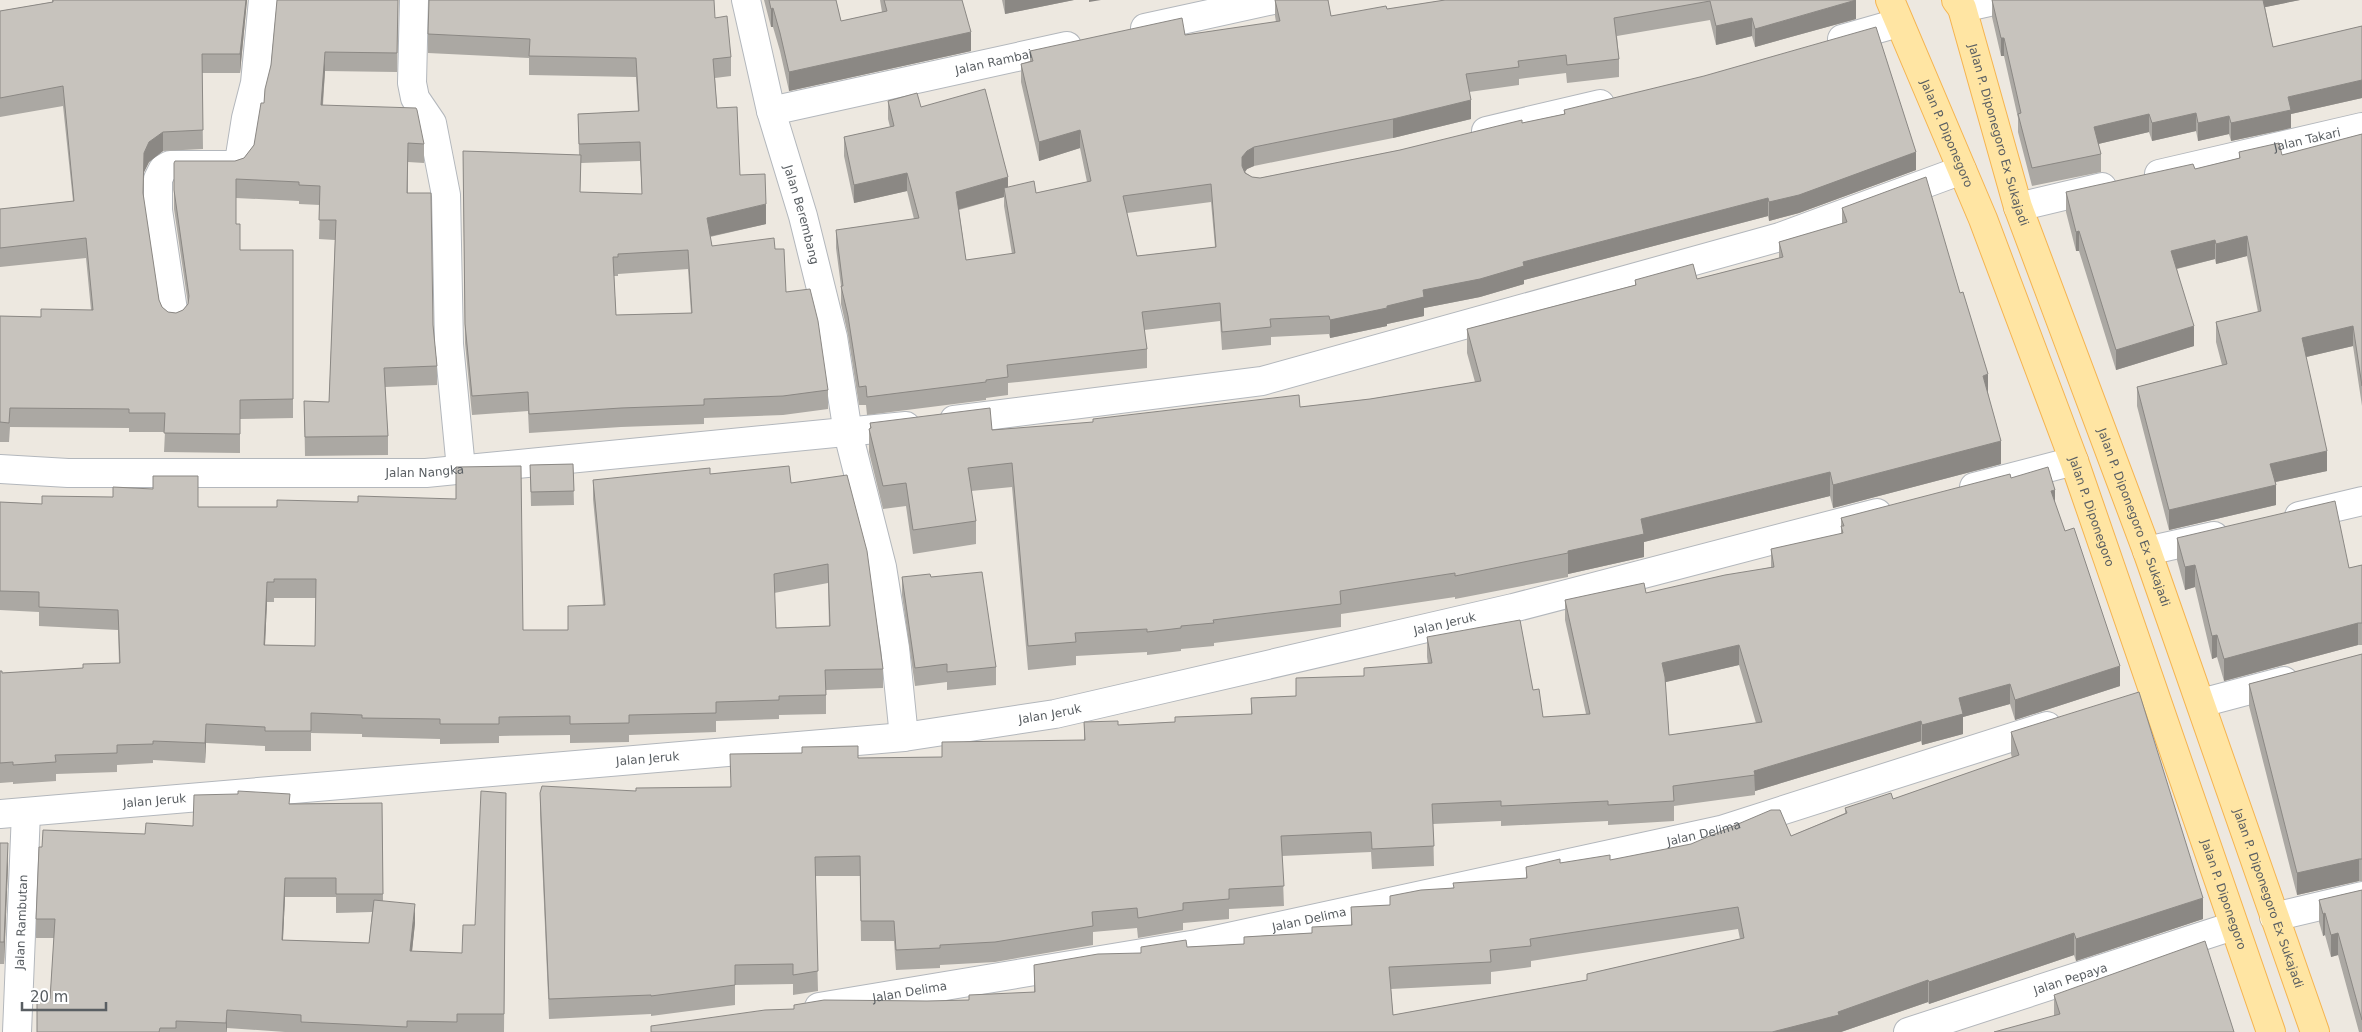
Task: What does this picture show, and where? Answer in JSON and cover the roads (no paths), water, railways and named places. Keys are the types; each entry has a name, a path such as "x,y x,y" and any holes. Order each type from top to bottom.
{"main road":[{"name":"Jalan P. Diponegoro Ex Sukajadi","path":"1959,4 2018,207 2147,551 2315,1032"},
{"name":"Jalan P. Diponegoro","path":"1894,12 1983,219 2074,461 2271,1032"}],"street":[{"path":"174,317 158,210 158,179 163,169 170,165 235,165 239,162 246,118 255,82 263,0"},
{"path":"414,0 412,83 414,98 432,123 446,195 449,344 461,469"},
{"name":"Jalan Berembang","path":"746,0 772,111 803,216 833,338 848,433 882,567 895,648 904,737"},
{"path":"1119,34 1273,0"},
{"path":"1959,4 1998,0"},
{"path":"1814,47 1894,12"},
{"name":"Jalan Rambai","path":"772,111 1090,40"},
{"path":"1463,137 1624,98"},
{"name":"Jalan Takari","path":"2018,207 2362,127"},
{"name":"Jalan Nangka","path":"0,468 68,473 426,473 848,433 1262,381 1780,237 1962,170"},
{"path":"1948,494 2074,461"},
{"path":"2278,521 2362,501"},
{"name":"Jalan Jeruk","path":"13,813 904,737 1055,714 1513,608 1900,507"},
{"path":"2147,551 2240,530"},
{"path":"2201,703 2305,675"},
{"path":"2126,701 2154,692"},
{"name":"Jalan Delima","path":"795,1011 1196,944 1721,830 2069,719"},
{"name":"Jalan Rambutan","path":"13,813 17,1032"},
{"path":"2274,917 2362,896"},
{"name":"Jalan Pepaya","path":"1908,1032 2233,926"}]}
